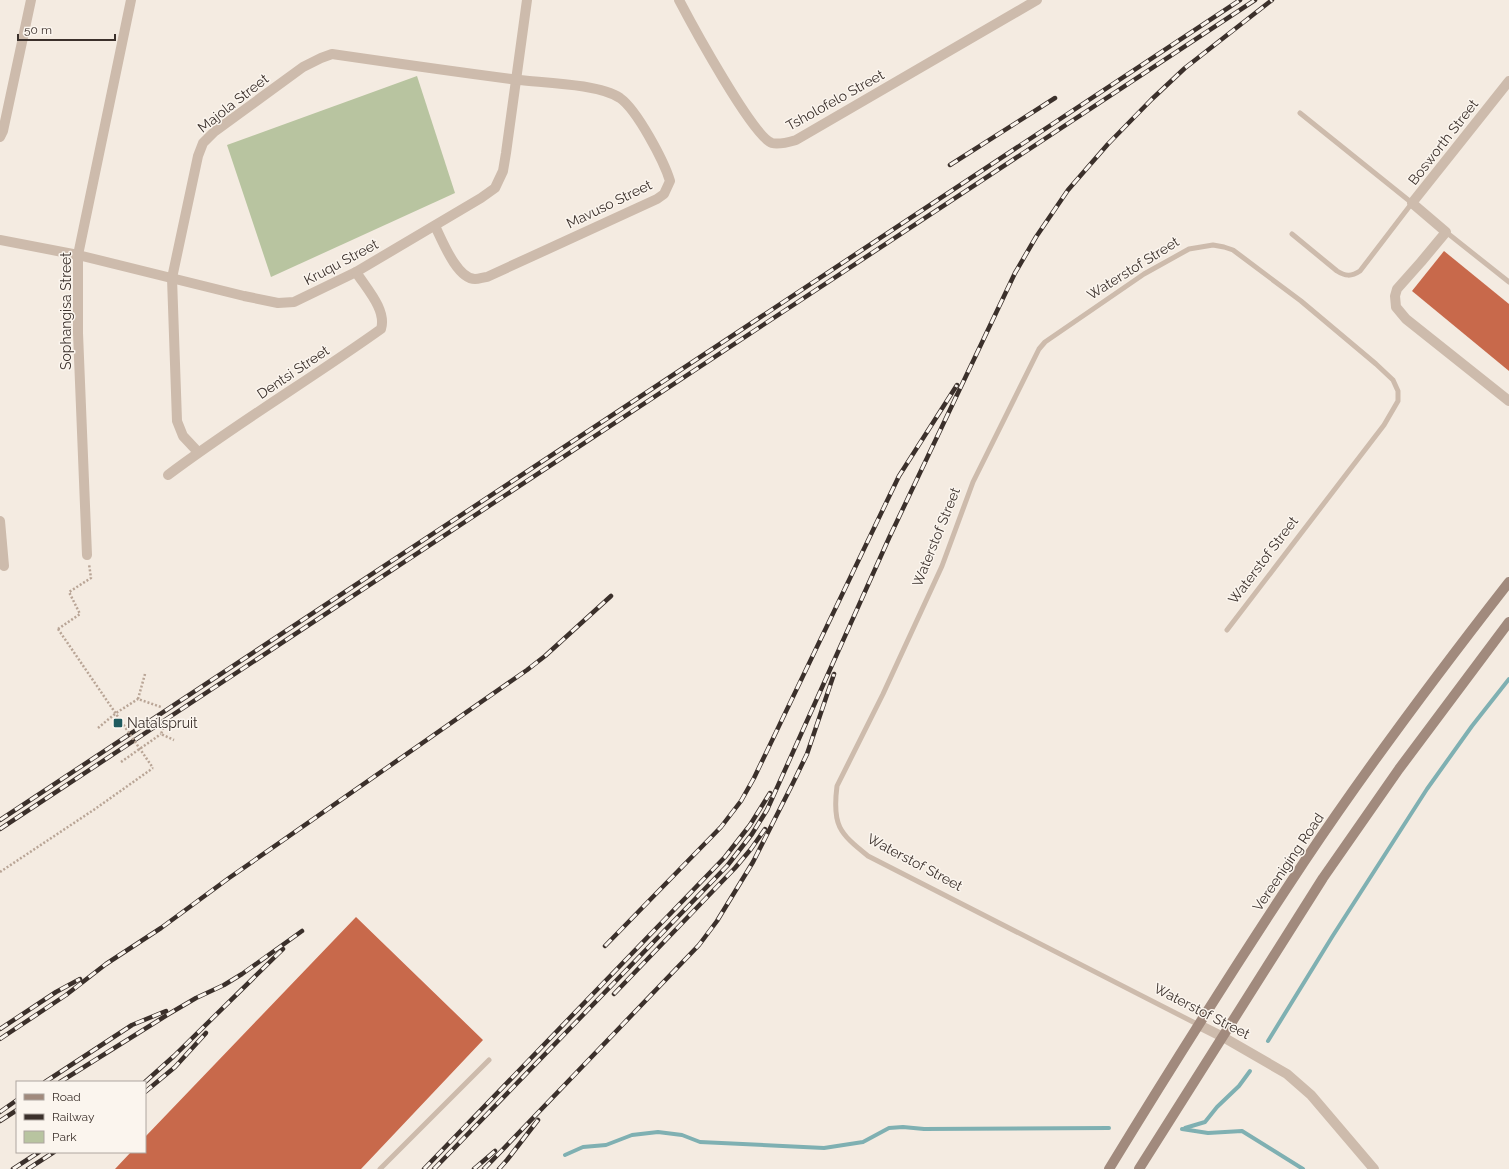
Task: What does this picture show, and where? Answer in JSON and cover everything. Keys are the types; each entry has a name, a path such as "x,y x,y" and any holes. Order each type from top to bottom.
{"main road":[{"name":"Vereeniging Road","path":"1109,1169 1304,861 1460,646 1509,582"},
{"path":"1138,1169 1336,859 1404,763 1509,622"}],"street":[{"path":"0,138 3,131 31,0"},
{"name":"Sophangisa Street","path":"87,555 78,333 78,255 131,0"},
{"name":"Kruqu Street","path":"0,240 78,255 244,296 278,303 294,302 356,272 482,198 495,188 503,171 528,0"},
{"name":"Tsholofelo Street","path":"679,0 707,52 753,125 762,137 772,143 785,143 796,140 1037,0"},
{"name":"Majola Street","path":"198,452 183,436 177,421 172,278 198,156 203,143 214,132 311,62 332,54 517,80"},
{"name":"Mavuso Street","path":"435,226 453,262 462,272 468,277 474,279 487,277 657,199 664,194 668,188 670,181 667,172 651,140 637,117 620,99 598,89 517,80"},
{"name":"Bosworth Street","path":"1446,232 1412,203 1509,82"},
{"path":"1446,232 1397,289 1395,296 1396,307 1406,319 1509,401"},
{"name":"Dentsi Street","path":"168,475 198,452 381,329 383,323 381,309 356,272"},
{"path":"0,521 4,566"},
{"name":"Waterstof Street","path":"1199,1025 1287,1074 1310,1095 1374,1169"}],"lane":[{"path":"1292,234 1337,271 1344,275 1350,276 1360,271 1412,203 1300,113"},
{"path":"1446,232 1509,282"},
{"name":"Waterstof Street","path":"1199,1025 868,856 851,842 841,830 835,815 835,800 837,786 883,694 942,566 973,482 1039,349 1045,342 1144,274 1189,249 1213,245 1233,250 1301,301 1376,364 1393,380 1398,391 1398,401 1384,425 1227,630"},
{"path":"380,1169 489,1060"}],"path":[{"path":"0,872 95,809 153,768 58,629 80,614 69,592 91,578 87,555"},
{"path":"98,728 116,713 138,699 145,674"},
{"path":"138,699 161,707"},
{"path":"121,762 161,734 165,724"},
{"path":"161,734 174,740"}],"green space":[{"path":"417,76 455,193 271,277 227,145"}],"building":[{"path":"1444,251 1509,304 1509,371 1412,291"},
{"path":"356,917 483,1040 361,1169 115,1169 130,1153 146,1153 146,1136"}],"waterway":[{"path":"1268,1041 1332,937 1427,789 1472,726 1509,679"},
{"path":"1185,1128 1205,1122 1217,1107 1239,1086 1250,1071"},
{"path":"565,1155 583,1147 606,1145 632,1135 658,1132 682,1135 700,1142 824,1148 863,1142 889,1128 903,1127 924,1129 1109,1128"},
{"path":"1182,1129 1208,1133 1242,1131 1303,1169"}],"railway":[{"path":"0,820 1240,0"},
{"path":"0,829 1255,0"},
{"path":"434,1169 727,866 752,834 767,810 889,538 1015,273 1036,237 1068,190 1108,144 1152,99 1185,68 1272,0"},
{"path":"950,165 1055,98"},
{"path":"605,946 721,827 741,801 754,778 899,476 957,385"},
{"path":"0,1039 66,995 106,964 161,928 229,878 527,670 545,656 611,596"},
{"path":"484,1169 699,945 717,921 753,862 807,754 834,674"},
{"path":"424,1169 725,857 750,825 770,793"},
{"path":"614,994 735,868 765,829"},
{"path":"62,1081 167,1015 242,974 302,931"},
{"path":"146,1081 174,1056 283,949"},
{"path":"0,1029 56,992 80,979"},
{"path":"47,1081 132,1025 166,1011"},
{"path":"146,1091 175,1067 206,1033"},
{"path":"0,1112 16,1101"},
{"path":"0,1121 16,1111"},
{"path":"499,1169 538,1120"},
{"path":"474,1169 495,1151"},
{"path":"13,1169 37,1153"},
{"path":"28,1169 52,1153"}],"place":[{"name":"Natalspruit","path":"118,723"}]}
